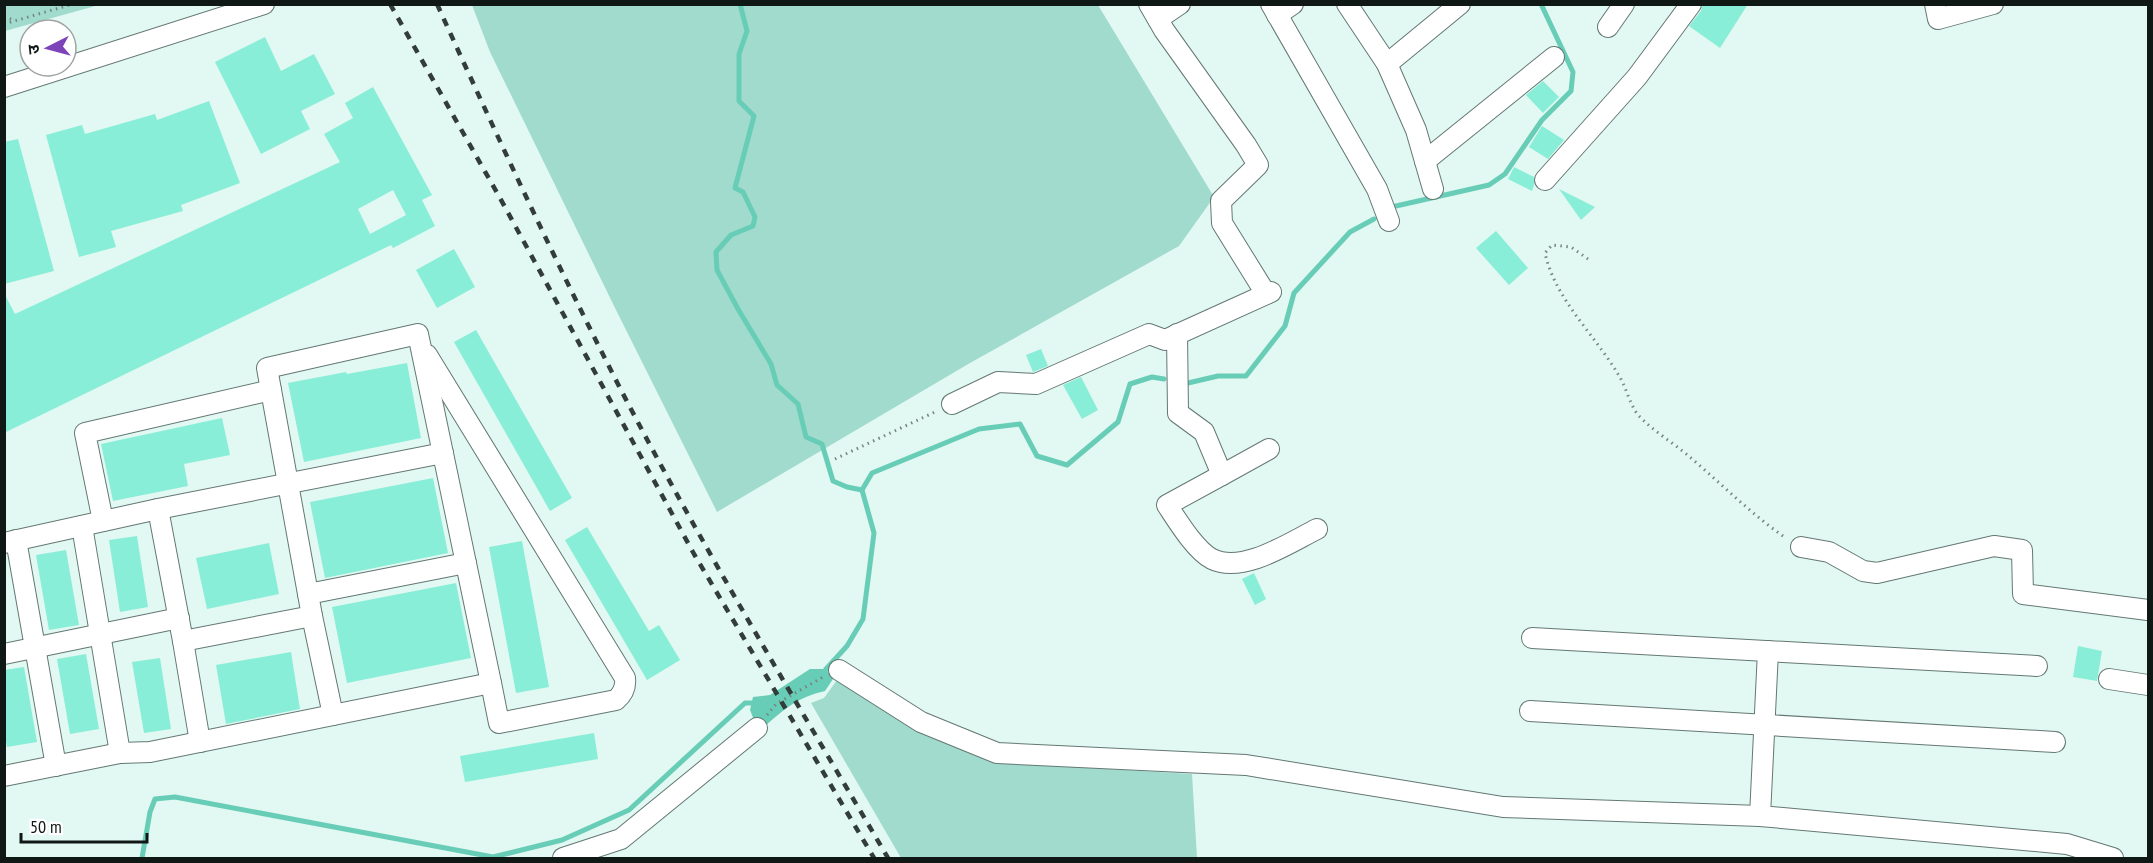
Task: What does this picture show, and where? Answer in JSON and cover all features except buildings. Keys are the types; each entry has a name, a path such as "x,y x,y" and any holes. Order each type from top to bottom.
{"street":[{"path":"4,87 264,4"},
{"path":"952,404 998,382 1036,384 1149,334 1165,340 1268,293 1222,223 1221,201 1258,165 1153,12 1180,4"},
{"path":"1347,4 1387,64 1416,130 1433,189"},
{"path":"1387,64 1460,4"},
{"path":"1608,27 1624,4"},
{"path":"1545,180 1636,77 1691,4"},
{"path":"1935,4 1938,19 1993,4"},
{"path":"1280,8 1377,189 1389,221"},
{"path":"1425,161 1554,57"},
{"path":"333,715 312,616 267,368 418,334 499,723 616,700 622,694 626,683 420,343"},
{"path":"1177,334 1178,413 1204,432 1222,475"},
{"path":"103,521 85,433 271,390"},
{"path":"1269,449 1167,505 1188,537 1212,559 1241,564 1272,552 1317,529"},
{"path":"56,765 35,647 10,542 158,509 443,453"},
{"path":"158,509 200,742"},
{"path":"82,526 120,753"},
{"path":"1801,547 1829,552 1863,571 1877,573 1994,546 2022,550 2023,594 2148,610"},
{"path":"308,594 466,563"},
{"path":"183,641 312,616"},
{"path":"4,654 179,618"},
{"path":"1532,638 2037,666"},
{"path":"1760,816 1768,651"},
{"path":"839,670 921,722 997,753 1246,765 1503,807 1760,816 2067,844 2113,858"},
{"path":"2109,679 2148,685"},
{"path":"4,776 120,753 150,752 491,683"},
{"path":"1530,711 2055,742"},
{"path":"562,858 621,839 757,728"}],"path":[{"path":"4,24 73,4"},
{"path":"4,17 15,21"},
{"path":"1588,259 1571,247 1552,245 1545,253 1548,266 1564,296 1618,374 1636,412 1653,430 1681,449 1770,527 1801,547"},
{"path":"835,459 952,404"},
{"path":"757,728 776,704 809,684 839,670"}],"shaded area":[{"path":"5,4 99,4 52,18 18,18 18,27 5,31"},
{"path":"472,5 1098,5 1214,197 1179,246 970,363 717,512 490,52"},
{"path":"810,669 826,669 833,679 825,691 807,696 793,704 765,726 756,725 750,710 753,697 770,695"},
{"path":"837,680 913,725 990,762 1192,774 1197,858 901,858 811,703 824,698"}],"waterway":[{"path":"740,4 747,31 739,54 739,101 754,116 735,188 743,192 755,217 753,226 731,235 716,252 717,270 771,364 777,385 798,404 806,437 822,444 833,481 862,490"},
{"path":"1396,206 1489,185 1505,174 1542,120 1571,91 1573,72 1541,4"},
{"path":"1188,383 1218,376 1246,376 1285,326 1294,293 1350,232 1374,219"},
{"path":"826,669 847,646 863,619 874,533 862,490 872,473 979,429 1020,424 1037,456 1067,465 1118,422 1130,384 1152,377 1164,379"},
{"path":"142,858 150,812 155,799 175,797 493,857 562,840 629,810 745,703 756,703"}],"railway":[{"path":"390,4 500,198 694,554 874,858"},
{"path":"437,4 527,198 621,390 718,568 888,858"}]}
